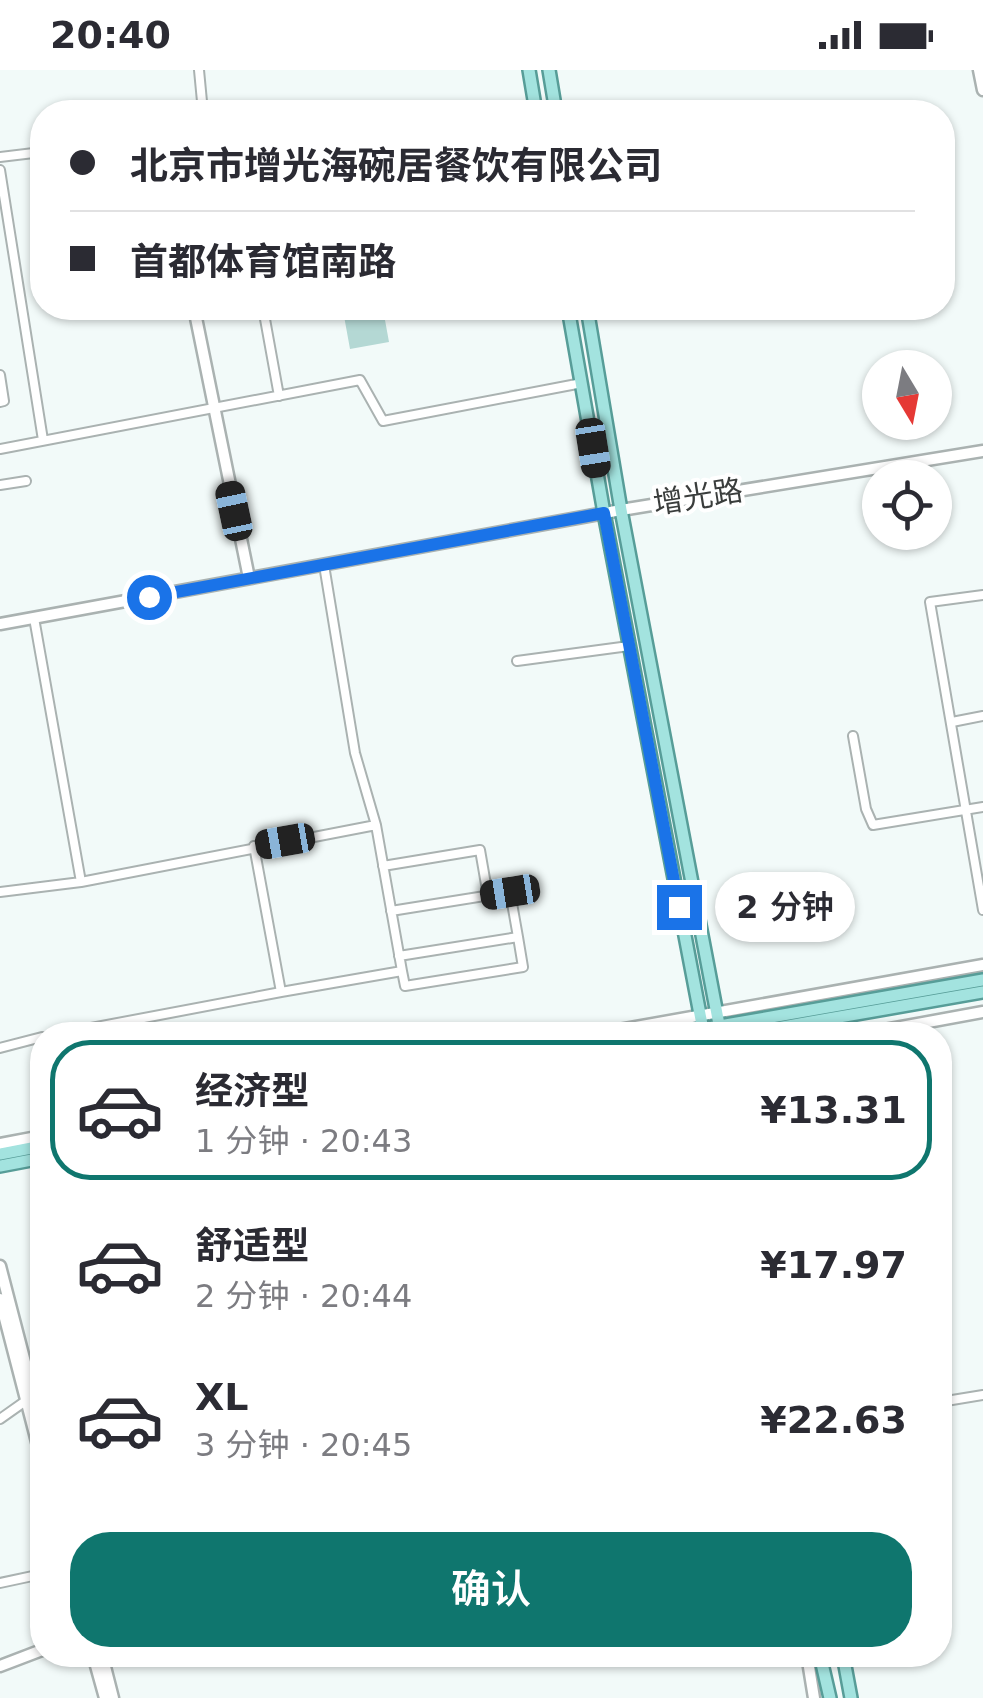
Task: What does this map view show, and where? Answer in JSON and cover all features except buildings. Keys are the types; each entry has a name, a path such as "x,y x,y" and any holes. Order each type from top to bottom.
{"main road":[{"path":"529,70 534,100"},
{"path":"549,70 554,100"},
{"path":"570,320 701,1022"},
{"path":"589,320 716,1012 722,1022"},
{"path":"773,1022 983,980"},
{"path":"787,1022 983,992"},
{"path":"0,1154 30,1148"},
{"path":"0,1166 30,1160"},
{"path":"823,1667 830,1698"},
{"path":"845,1667 851,1698"}],"street":[{"path":"199,70 200,100"},
{"path":"979,70 983,90"},
{"path":"0,156 30,153"},
{"path":"0,170 43,440"},
{"path":"196,320 249,578"},
{"path":"265,320 279,396"},
{"path":"0,374 4,401 0,402"},
{"path":"0,448 360,380 383,421 582,384"},
{"name":"增光路","path":"0,624 621,510 983,451"},
{"path":"0,485 26,481"},
{"path":"324,565 355,753 376,825 383,866 391,911 399,956 405,986 523,967 510,892 391,911"},
{"path":"983,595 930,602 983,910"},
{"path":"34,618 81,882"},
{"path":"517,661 629,646"},
{"path":"952,722 983,716"},
{"path":"852,736 866,809 873,825 983,807"},
{"path":"0,892 81,882 376,825"},
{"path":"254,846 280,992"},
{"path":"383,866 480,850 488,896"},
{"path":"399,956 518,936"},
{"path":"662,1022 983,965"},
{"path":"122,1022 402,971"},
{"path":"928,1022 983,1012"},
{"path":"0,1048 30,1040"},
{"path":"0,1144 30,1138"},
{"path":"0,1266 30,1381"},
{"path":"0,1299 30,1385"},
{"path":"952,1400 983,1396"},
{"path":"0,1419 30,1399"},
{"path":"0,1583 30,1577"},
{"path":"0,1666 30,1655"},
{"path":"97,1667 105,1698"},
{"path":"105,1667 113,1698"},
{"path":"809,1667 814,1698"}],"shaded area":[{"path":"345,320 385,320 389,342 350,349"},
{"path":"789,890 795,929 743,938 737,899"}],"route":[{"path":"149,597 604,513 679,907"}]}
